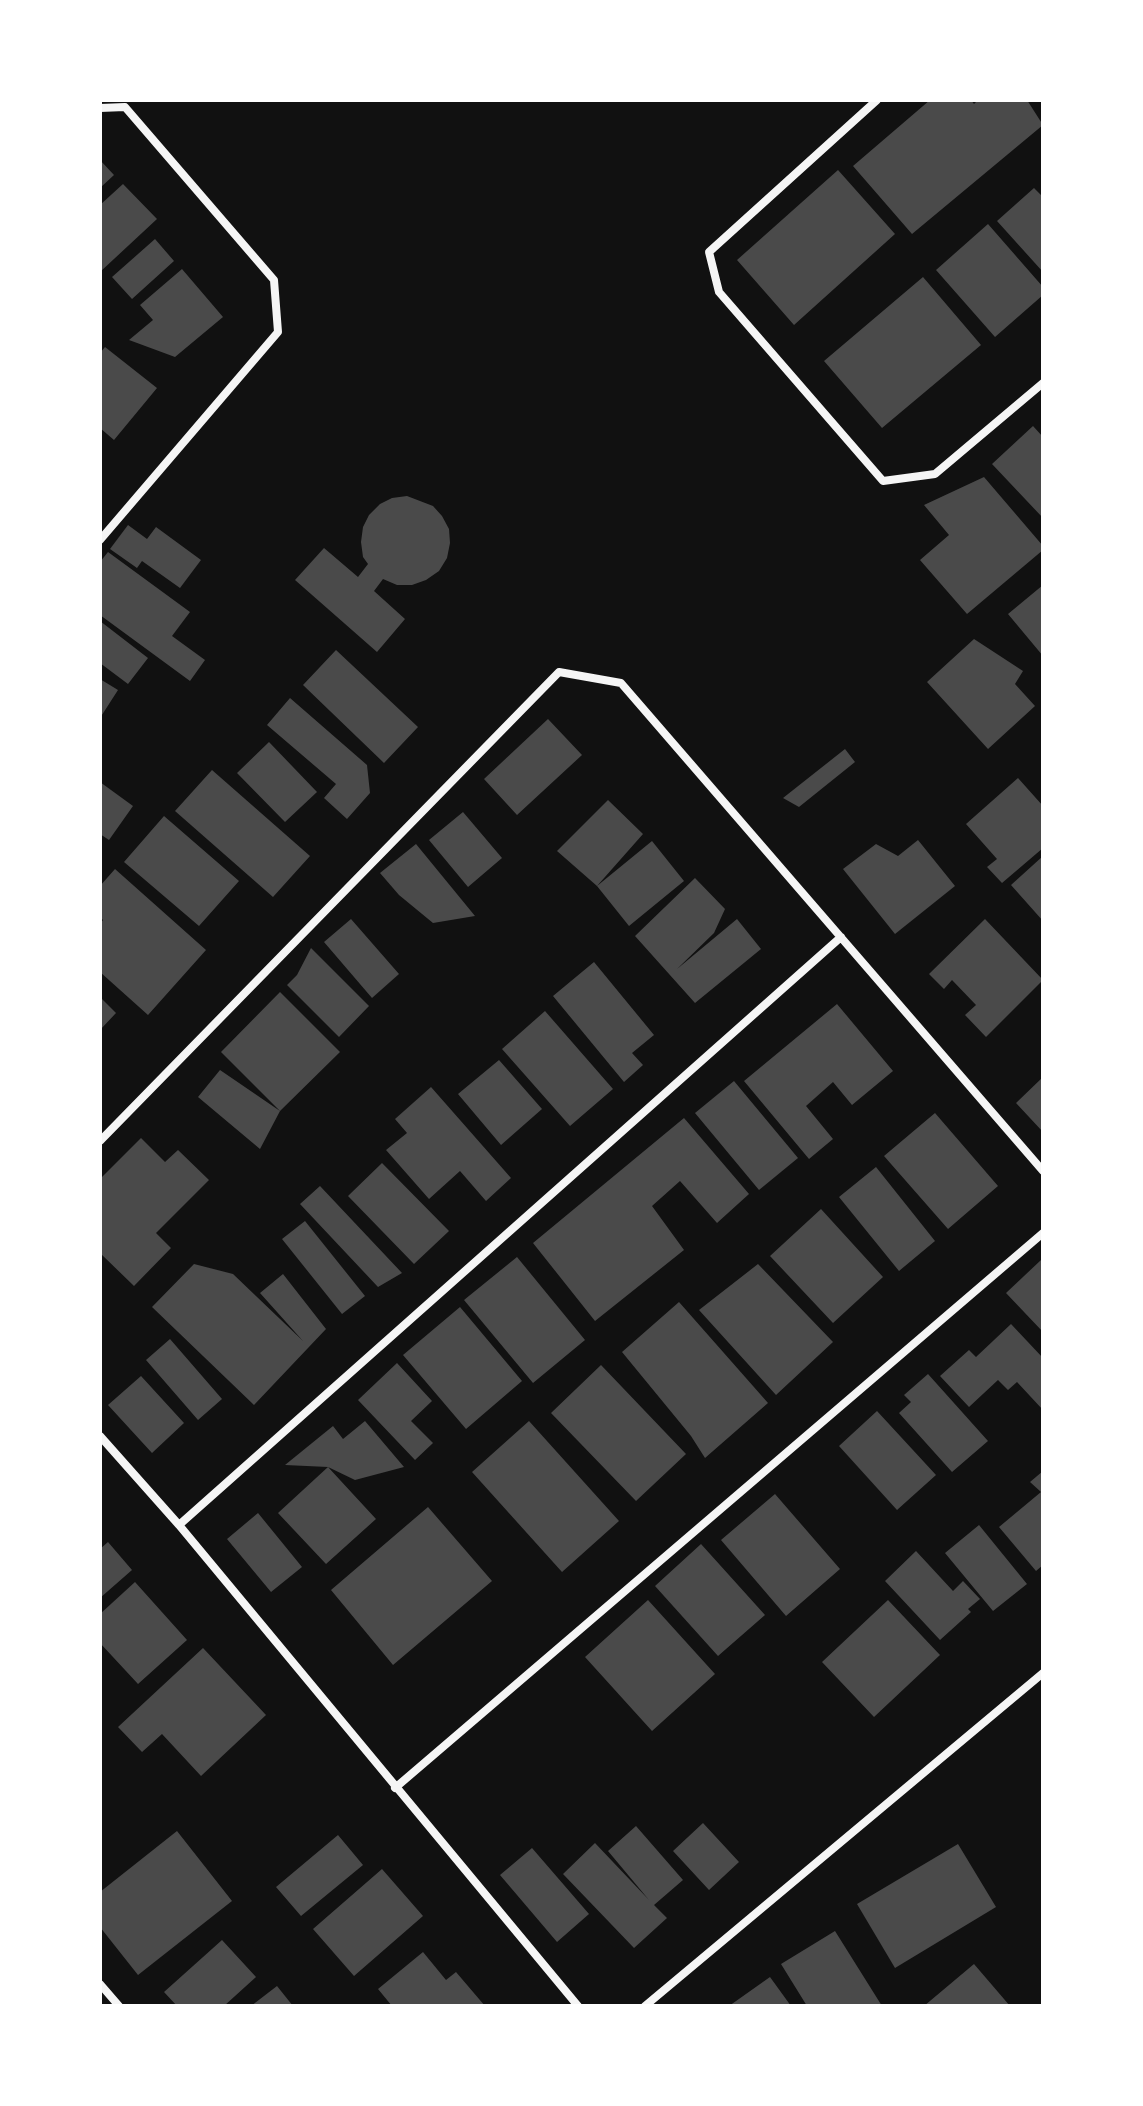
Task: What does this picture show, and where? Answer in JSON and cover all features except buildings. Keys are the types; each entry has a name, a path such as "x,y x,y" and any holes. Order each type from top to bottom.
{"street":[{"path":"877,100 709,252 719,292 883,481 935,474 1043,383"},
{"path":"100,108 125,107 274,280 278,332 100,540"},
{"path":"100,1141 559,672 621,683 1043,1171"},
{"path":"179,1525 841,937"},
{"path":"395,1788 1043,1233"},
{"path":"100,1436 179,1525 578,2006"},
{"path":"645,2006 1043,1673"},
{"path":"100,1984 119,2006"}]}
